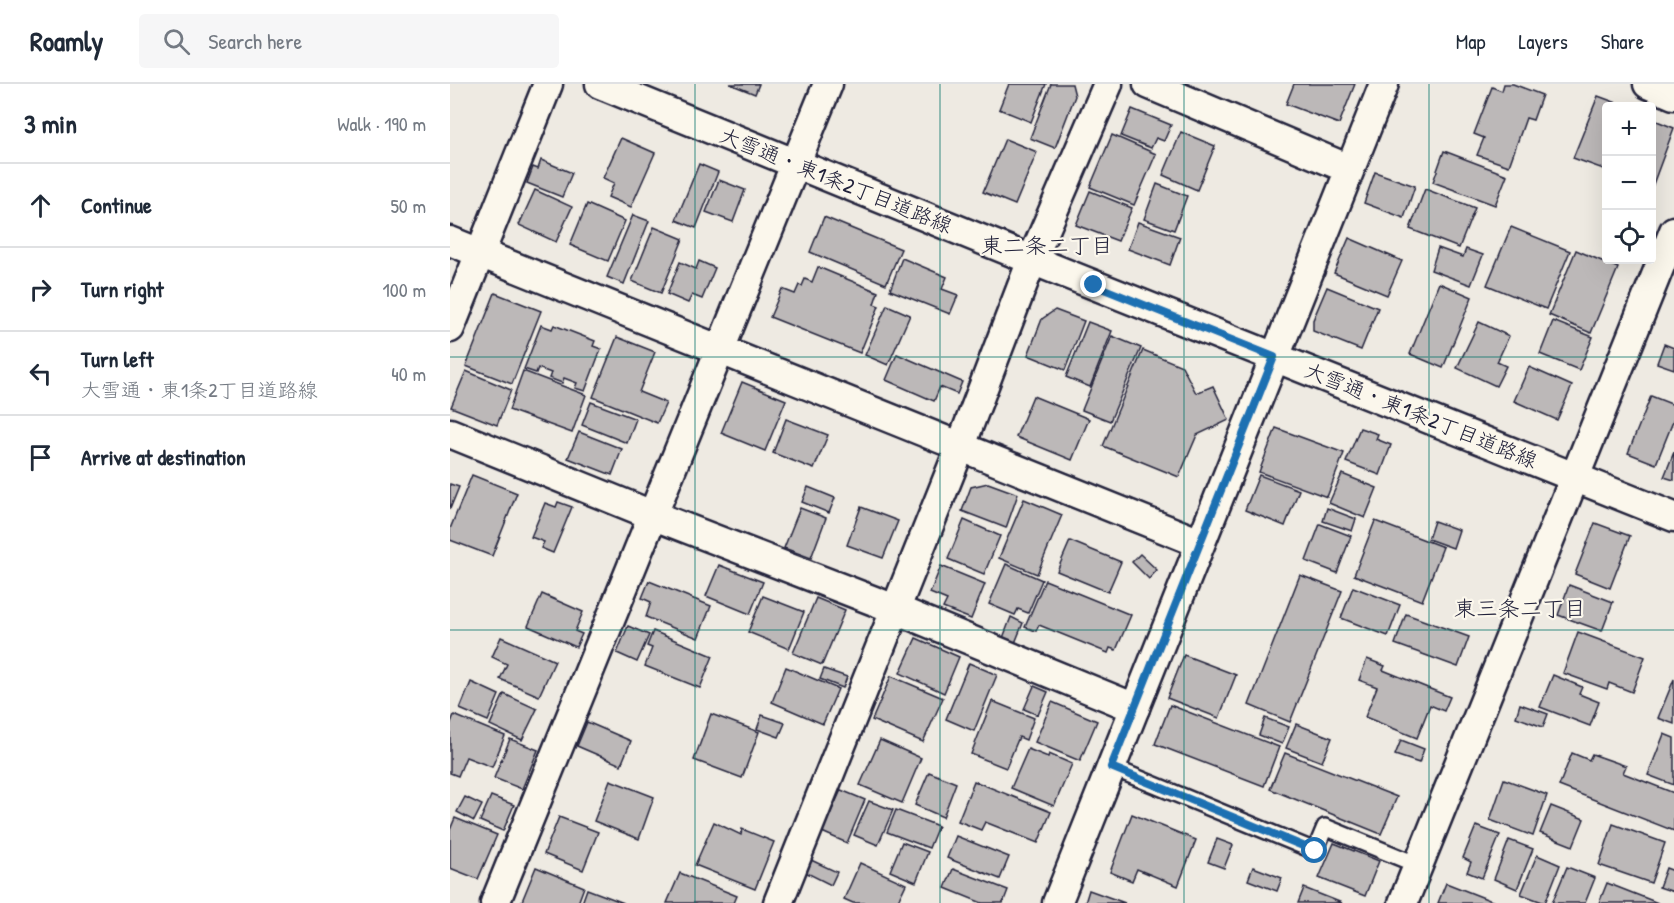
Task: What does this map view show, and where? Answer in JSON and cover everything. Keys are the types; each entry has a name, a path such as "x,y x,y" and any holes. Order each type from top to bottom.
{"street":[{"path":"450,328 548,84"},
{"name":"大雪通・東1条2丁目道路線","path":"600,84 1674,517"},
{"path":"495,903 652,515 722,350 828,84"},
{"path":"778,903 960,448 1032,260 1108,84"},
{"path":"1148,84 1349,169"},
{"path":"1057,903 1384,84"},
{"path":"1648,84 1674,94"},
{"path":"1403,903 1674,231"},
{"path":"450,241 1200,543"},
{"path":"450,434 895,609 1135,708"}],"lane":[{"path":"1111,767 1315,851 1325,827 1418,865"}],"building":[{"path":"730,84 759,84 755,94"},
{"path":"1009,84 1046,84 1031,122 999,109"},
{"path":"1051,84 1072,84 1075,96 1055,148 1030,138"},
{"path":"1294,84 1355,84 1339,124 1286,104"},
{"path":"1504,84 1513,84 1542,95 1533,120 1526,118 1509,166 1477,155 1484,138 1474,134 1492,87 1502,91"},
{"path":"1598,96 1614,102 1602,102 1602,169 1573,158"},
{"path":"1132,109 1171,125 1164,141 1156,138 1151,148 1121,136"},
{"path":"1656,121 1674,128 1656,176"},
{"path":"1181,132 1215,146 1197,190 1163,175"},
{"path":"1112,135 1156,154 1134,205 1090,187"},
{"path":"621,138 655,153 631,207 608,197 614,183 603,178"},
{"path":"1005,139 1037,152 1015,205 983,192"},
{"path":"1444,151 1507,175 1495,205 1433,182"},
{"path":"541,160 572,173 562,197 527,183 533,167 538,169"},
{"path":"699,164 718,172 696,228 676,220"},
{"path":"1375,172 1415,186 1404,218 1364,203"},
{"path":"719,180 745,190 733,222 706,212"},
{"path":"1157,184 1187,196 1174,230 1144,219"},
{"path":"1425,189 1475,208 1459,248 1410,229"},
{"path":"535,190 572,207 556,242 519,225"},
{"path":"1090,191 1132,208 1118,241 1076,225"},
{"path":"587,204 625,221 608,261 570,245"},
{"path":"633,215 649,221 624,284 607,277"},
{"path":"824,217 901,249 886,284 810,252"},
{"path":"1138,222 1180,237 1170,265 1128,249"},
{"path":"654,227 683,239 661,293 632,281"},
{"path":"1511,227 1570,251 1546,309 1487,285"},
{"path":"1349,238 1402,261 1387,295 1334,273"},
{"path":"1438,248 1463,257 1466,249 1483,255 1471,285 1431,270"},
{"path":"1576,250 1602,261 1602,264 1618,268 1591,333 1549,315"},
{"path":"902,258 947,277 942,289 958,295 950,314 890,290"},
{"path":"699,261 715,268 702,299 692,295 688,303 667,294 680,262 696,269"},
{"path":"818,267 878,292 874,304 879,306 860,353 770,317 782,289 795,294 805,279 812,282"},
{"path":"1439,283 1472,297 1443,368 1410,354"},
{"path":"1327,287 1378,308 1361,350 1313,331 1313,320"},
{"path":"495,293 541,311 512,384 466,366"},
{"path":"887,305 910,315 888,365 865,355"},
{"path":"1055,310 1084,321 1065,370 1028,355 1042,319"},
{"path":"1553,321 1593,337 1579,370 1540,354"},
{"path":"1088,322 1112,331 1090,387 1066,377"},
{"path":"1479,322 1509,336 1497,362 1506,366 1496,386 1457,368"},
{"path":"541,325 552,329 554,325 595,341 593,346 601,349 585,391 575,388 577,383 564,378 562,383 549,378 551,373 538,368 536,373 524,369"},
{"path":"1112,336 1141,348 1110,421 1082,410"},
{"path":"617,337 655,352 639,392 666,403 657,423 593,397"},
{"path":"1664,344 1674,348 1674,369 1657,363"},
{"path":"1143,350 1182,366 1196,393 1213,386 1229,420 1197,435 1179,477 1103,446"},
{"path":"897,354 962,382 957,394 940,387 934,401 886,380"},
{"path":"1529,367 1572,386 1557,420 1514,401"},
{"path":"466,371 511,390 497,425 451,407"},
{"path":"523,371 586,395 572,433 509,410"},
{"path":"742,382 786,400 765,451 721,433"},
{"path":"1033,396 1089,419 1072,460 1016,437"},
{"path":"1651,396 1674,405 1674,419 1656,464 1628,453"},
{"path":"591,402 636,419 627,443 582,425"},
{"path":"786,419 828,435 814,469 773,453"},
{"path":"1276,428 1344,453 1327,497 1259,472"},
{"path":"1360,428 1378,434 1376,439 1391,445 1380,475 1346,462"},
{"path":"579,432 622,449 612,475 568,458"},
{"path":"1674,452 1674,480 1664,477"},
{"path":"1342,474 1377,488 1365,518 1329,503"},
{"path":"472,475 517,493 492,556 450,540 450,529"},
{"path":"1259,475 1299,490 1285,526 1245,510"},
{"path":"988,483 1018,494 1006,528 962,511 971,487"},
{"path":"450,484 459,487 450,509"},
{"path":"808,487 835,498 829,513 802,502"},
{"path":"1024,499 1062,515 1037,574 999,558"},
{"path":"558,502 572,507 553,553 541,548 544,542 531,537 545,503 556,507"},
{"path":"861,507 898,521 883,558 847,545"},
{"path":"800,508 826,518 811,558 784,548"},
{"path":"1327,508 1356,519 1352,531 1323,521"},
{"path":"964,520 1000,536 984,574 948,559"},
{"path":"1375,521 1443,547 1422,601 1354,575"},
{"path":"1434,521 1459,530 1453,548 1428,539"},
{"path":"1595,523 1630,536 1610,588 1575,574"},
{"path":"1320,524 1351,536 1337,573 1306,561"},
{"path":"1070,541 1121,562 1108,592 1057,571"},
{"path":"1140,554 1157,570 1149,579 1132,562"},
{"path":"1006,564 1042,580 1028,613 1018,609 1015,615 989,604"},
{"path":"719,565 763,582 750,614 706,596"},
{"path":"941,566 985,584 971,619 943,608 947,600 930,593"},
{"path":"1300,575 1342,591 1290,722 1249,705"},
{"path":"1045,580 1131,615 1116,650 1110,648 1108,653 1039,625 1036,631 1025,627"},
{"path":"649,581 711,606 698,638 646,617 651,602 642,598"},
{"path":"1569,585 1613,602 1602,631 1558,615"},
{"path":"1353,587 1400,605 1388,636 1341,618"},
{"path":"542,594 583,612 575,631 582,634 576,647 528,626"},
{"path":"763,596 804,612 789,649 748,632"},
{"path":"816,598 845,610 822,665 793,653"},
{"path":"1406,614 1469,637 1458,667 1395,644"},
{"path":"1011,617 1023,623 1015,643 1003,638"},
{"path":"628,626 649,635 637,662 617,653"},
{"path":"653,631 713,656 700,688 645,666 652,648 647,646"},
{"path":"1578,632 1645,657 1632,692 1609,683 1607,689 1563,673"},
{"path":"501,637 555,661 539,696 500,679 507,664 492,657"},
{"path":"916,638 959,657 944,693 900,673"},
{"path":"1184,655 1236,675 1219,718 1167,698"},
{"path":"1367,659 1385,666 1383,670 1450,697 1444,711 1430,705 1417,738 1365,717 1377,687 1359,680"},
{"path":"969,663 997,675 974,731 946,719"},
{"path":"786,667 838,689 823,724 772,702"},
{"path":"824,669 847,677 843,688 820,679"},
{"path":"1553,675 1582,687 1579,694 1599,702 1590,726 1540,707"},
{"path":"891,676 943,698 923,742 872,720"},
{"path":"1674,679 1674,724 1658,718"},
{"path":"471,682 499,695 488,721 460,709"},
{"path":"1034,686 1048,692 1038,715 1024,709"},
{"path":"504,694 537,709 522,740 490,725"},
{"path":"992,701 1034,718 1026,740 1019,737 1006,768 971,754"},
{"path":"1052,702 1097,721 1080,761 1035,742"},
{"path":"1520,704 1548,714 1543,727 1516,717"},
{"path":"1170,705 1279,747 1264,786 1155,744"},
{"path":"711,714 759,732 742,778 694,760"},
{"path":"454,715 505,736 492,767 466,757 458,776 450,773 450,725"},
{"path":"762,715 785,723 779,737 757,729"},
{"path":"1265,718 1289,727 1282,744 1259,735"},
{"path":"587,722 631,741 621,765 577,746"},
{"path":"1296,724 1332,738 1322,762 1286,748"},
{"path":"1664,734 1674,738 1674,785 1648,775"},
{"path":"510,739 538,750 522,789 494,778"},
{"path":"880,740 921,758 902,803 860,785"},
{"path":"1401,740 1424,749 1419,763 1395,755"},
{"path":"1028,749 1048,757 1049,754 1072,764 1054,806 1011,788"},
{"path":"1285,753 1397,797 1381,834 1270,789"},
{"path":"1572,753 1589,760 1592,754 1626,766 1623,773 1674,793 1674,831 1559,786"},
{"path":"929,772 956,783 943,817 915,805"},
{"path":"1504,779 1547,795 1533,836 1490,820"},
{"path":"610,780 654,797 639,839 594,821"},
{"path":"974,781 1051,812 1038,843 985,822 981,830 958,821"},
{"path":"841,790 865,800 847,843 822,832"},
{"path":"491,796 514,805 503,831 480,821"},
{"path":"465,797 482,805 474,821 457,812"},
{"path":"869,801 893,810 878,845 854,835"},
{"path":"1551,806 1584,819 1573,846 1540,833"},
{"path":"896,810 938,826 929,848 887,832"},
{"path":"1132,814 1196,840 1178,886 1137,869 1132,881 1110,872"},
{"path":"559,817 598,832 583,870 544,854"},
{"path":"455,818 497,835 478,879 450,868 450,830"},
{"path":"714,822 741,835 742,829 774,842 755,889 695,865"},
{"path":"1613,824 1665,843 1651,883 1599,865"},
{"path":"1476,826 1500,835 1482,878 1467,872 1471,862 1463,858"},
{"path":"956,836 1009,857 1000,879 947,858"},
{"path":"1217,839 1233,845 1224,868 1208,862"},
{"path":"1509,840 1533,849 1517,889 1494,879"},
{"path":"902,842 928,852 916,882 890,871"},
{"path":"1334,843 1379,861 1365,896 1319,878"},
{"path":"1537,855 1560,865 1545,903 1521,894"},
{"path":"811,860 837,872 831,885 805,872"},
{"path":"860,863 906,884 897,903 853,903 844,899"},
{"path":"536,867 584,887 578,903 527,903 522,901"},
{"path":"1253,867 1282,878 1277,891 1248,880"},
{"path":"1567,867 1595,878 1585,903 1552,903"},
{"path":"1666,868 1674,871 1674,892 1659,887"},
{"path":"953,869 1008,890 1003,903 982,903 945,888"},
{"path":"680,873 737,896 734,903 667,903"},
{"path":"1446,883 1497,903 1438,903"},
{"path":"1607,883 1658,903 1599,903"},
{"path":"1304,888 1342,903 1298,903"},
{"path":"587,889 624,903 582,903"},
{"path":"1089,890 1125,903 1085,903"}],"district":[{"name":"東二条二丁目","path":"1047,245"},
{"name":"東三条二丁目","path":"1520,608"}],"route":[{"path":"1094,285 1274,357 1111,767 1315,851"}]}
